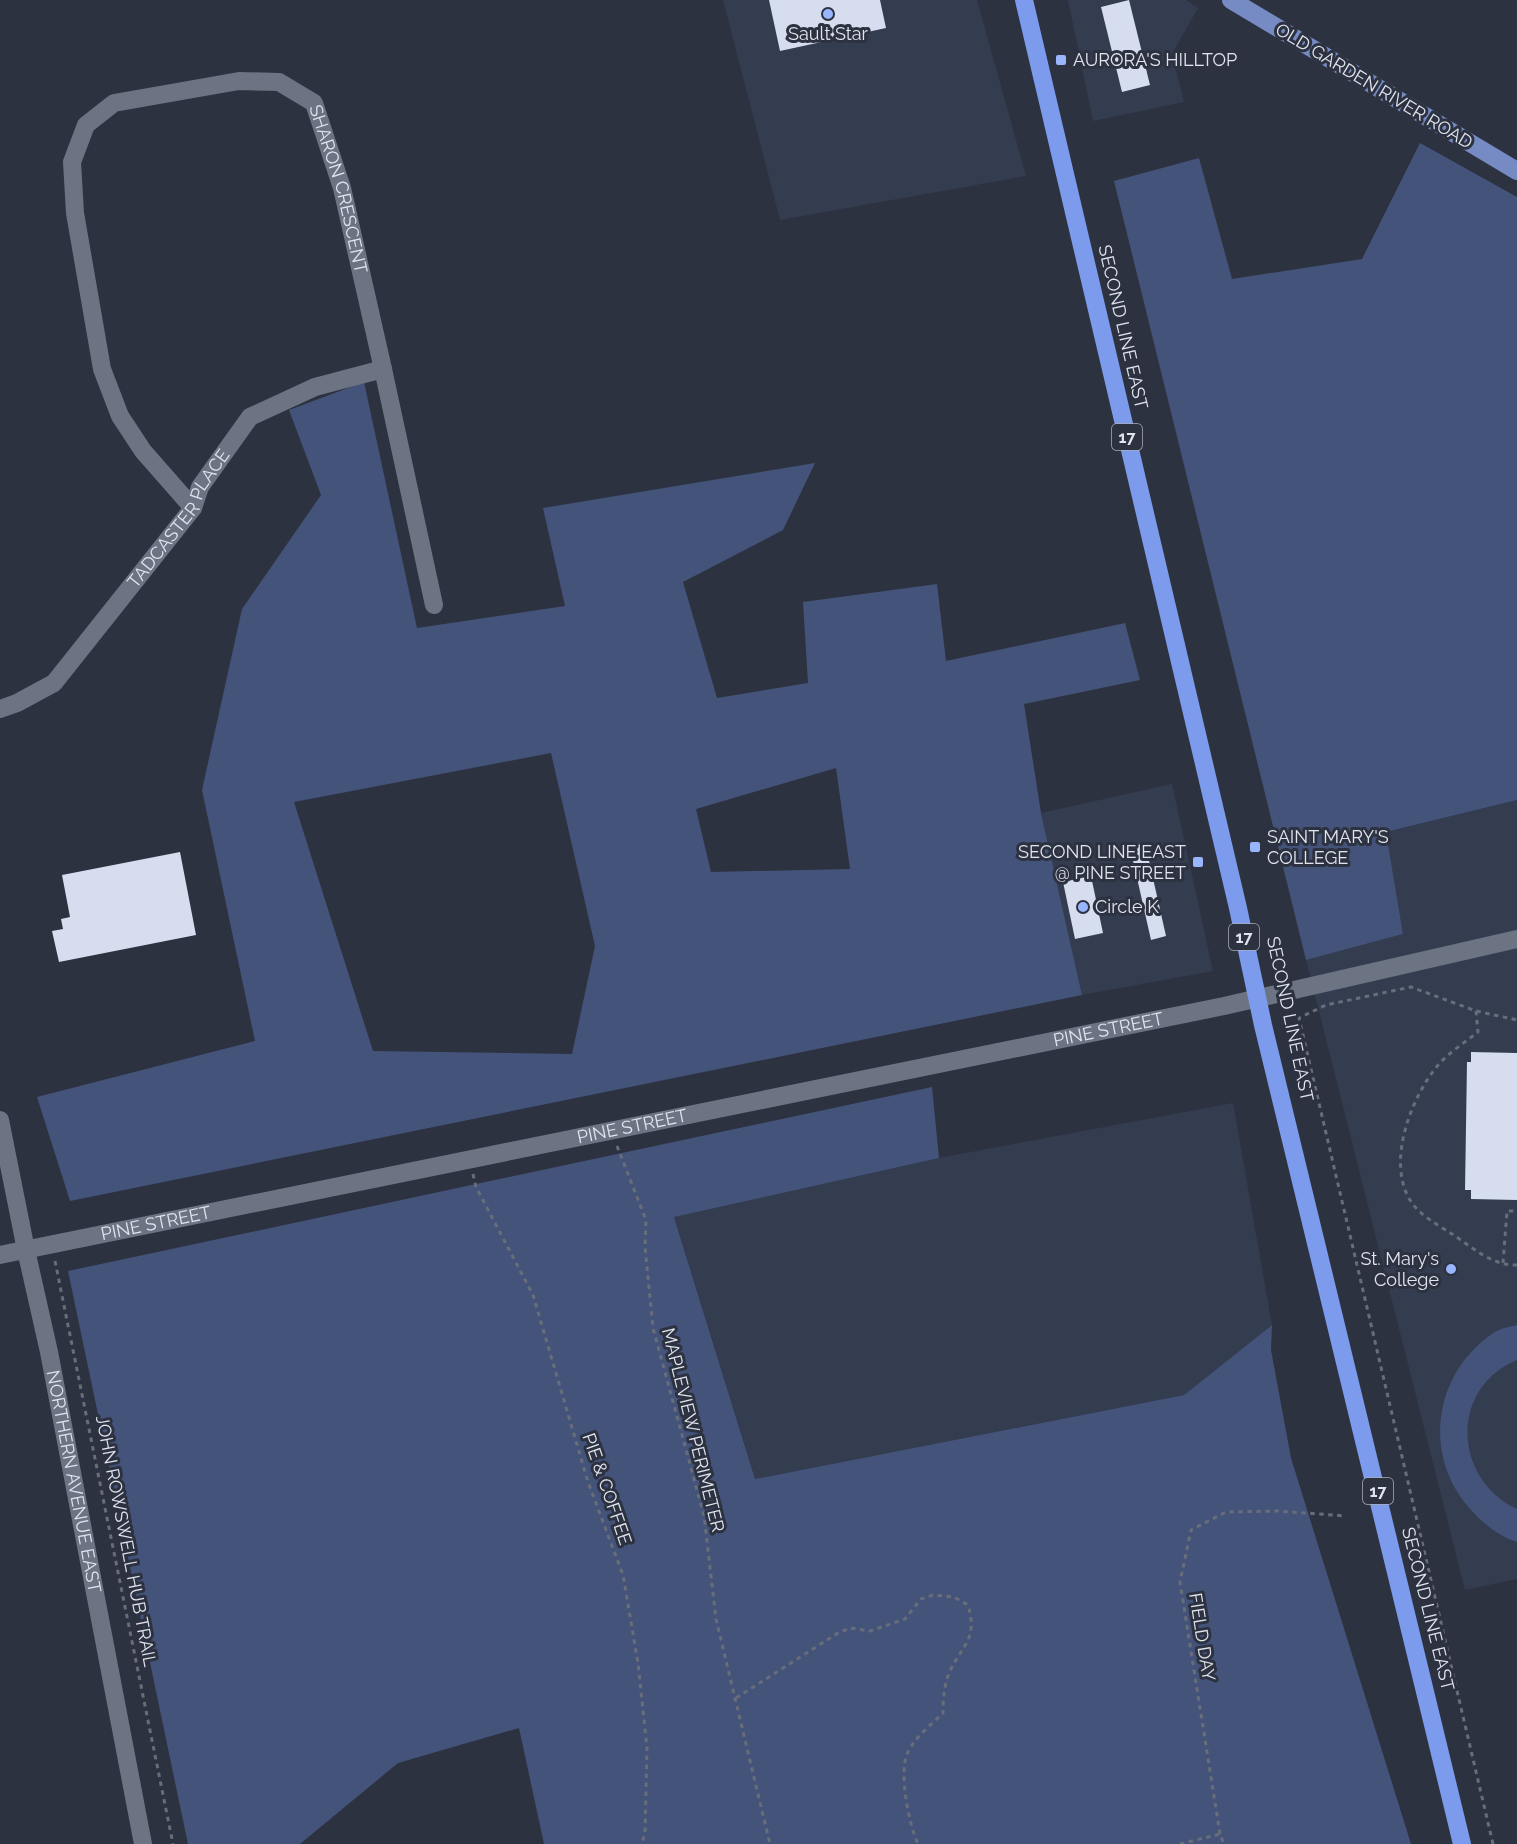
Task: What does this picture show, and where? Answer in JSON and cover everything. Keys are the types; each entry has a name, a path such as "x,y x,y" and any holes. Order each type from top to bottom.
{"highway":[{"name":"SECOND LINE EAST","path":"1024,0 1230,875 1261,997 1292,1139 1462,1844"}],"main road":[{"name":"OLD GARDEN RIVER ROAD","path":"1231,0 1517,171"}],"street":[{"name":"SHARON CRESCENT","path":"193,507 143,452 120,416 102,369 75,213 72,162 86,125 114,103 239,81 279,82 314,104 342,188 434,605"},
{"name":"TADCASTER PLACE","path":"0,709 17,703 54,683 193,507 200,487 250,417 315,387 383,369"},
{"name":"PINE STREET","path":"0,1255 1293,991 1517,939"},
{"name":"NORTHERN AVENUE EAST","path":"0,1120 49,1352 143,1844"}],"path":[{"path":"1493,1844 1299,1018 1326,1005 1411,987 1476,1011 1517,1020"},
{"path":"1476,1011 1478,1032 1440,1063 1424,1086 1407,1120 1402,1145 1403,1183 1409,1199 1431,1220 1488,1259 1517,1265"},
{"name":"MAPLEVIEW PERIMETER","path":"611,1131 646,1220 645,1247 653,1328 704,1516 716,1618 770,1844"},
{"name":"PIE & COFFEE","path":"470,1160 476,1187 533,1295 588,1482 623,1575 638,1663 647,1748 643,1842"},
{"path":"1503,1263 1506,1211 1517,1211"},
{"name":"JOHN ROWSWELL HUB TRAIL","path":"51,1245 173,1844"},
{"name":"FIELD DAY","path":"1220,1834 1180,1582 1191,1530 1226,1512 1278,1511 1346,1516"},
{"path":"736,1698 838,1633 850,1628 870,1631 905,1619 921,1599 933,1595 954,1597 968,1605 972,1621 966,1646 950,1672 943,1699 943,1713 907,1753 904,1788 912,1831 918,1844"},
{"path":"1180,1844 1220,1834 1224,1844"},
{"path":"643,1842 648,1844"}],"shaded area":[{"path":"723,0 977,0 1026,176 780,220"},
{"path":"1068,0 1186,0 1198,8 1172,54 1184,102 1093,121"},
{"path":"1420,143 1517,197 1517,800 1386,832 1403,934 1306,960 1114,181 1199,158 1232,279 1362,259"},
{"path":"364,382 417,628 565,606 543,508 815,463 783,530 683,582 717,698 808,683 803,602 937,584 946,661 1125,623 1140,680 1024,704 1041,813 1082,995 70,1201 37,1097 255,1041 202,790 242,609 321,495 289,410","holes":["551,753 595,946 572,1054 373,1051 294,802","836,768 850,869 711,872 696,809"]},
{"path":"1172,784 1213,971 1082,995 1041,813"},
{"name":"St. Mary's College","path":"1517,800 1517,1579 1465,1590 1306,960 1403,934 1386,832"},
{"path":"932,1087 939,1158 674,1217 755,1479 1184,1395 1272,1325 1271,1350 1291,1458 1411,1844 544,1844 519,1728 398,1763 300,1844 188,1844 68,1271"},
{"path":"1233,1103 1272,1325 1184,1395 755,1479 674,1216 939,1158"},
{"path":"1517,1325 1517,1360 1495,1373 1479,1391 1470,1412 1468,1434 1471,1456 1480,1477 1496,1495 1517,1509 1517,1542 1504,1537 1482,1521 1456,1489 1445,1466 1441,1441 1441,1416 1447,1392 1458,1369 1474,1349 1495,1332"}],"building":[{"name":"Sault Star","path":"769,0 880,0 886,28 780,51"},
{"path":"1129,0 1150,85 1122,92 1101,7"},
{"path":"1145,843 1166,936 1151,940 1130,847"},
{"path":"180,852 196,935 59,962 52,931 63,929 61,919 70,917 62,875"},
{"name":"Circle K","path":"1091,876 1103,933 1075,939 1063,882"},
{"path":"1471,1052 1517,1053 1517,1200 1471,1199 1471,1190 1465,1190 1467,1062 1471,1062"}],"place":[{"name":"Sault Star","path":"828,14"},
{"name":"AURORA'S HILLTOP","path":"1061,60"},
{"name":"SAINT MARY'S COLLEGE","path":"1255,847"},
{"name":"SECOND LINE EAST @ PINE STREET","path":"1198,862"},
{"name":"Circle K","path":"1083,907"},
{"name":"St. Mary's College","path":"1451,1269"}]}
